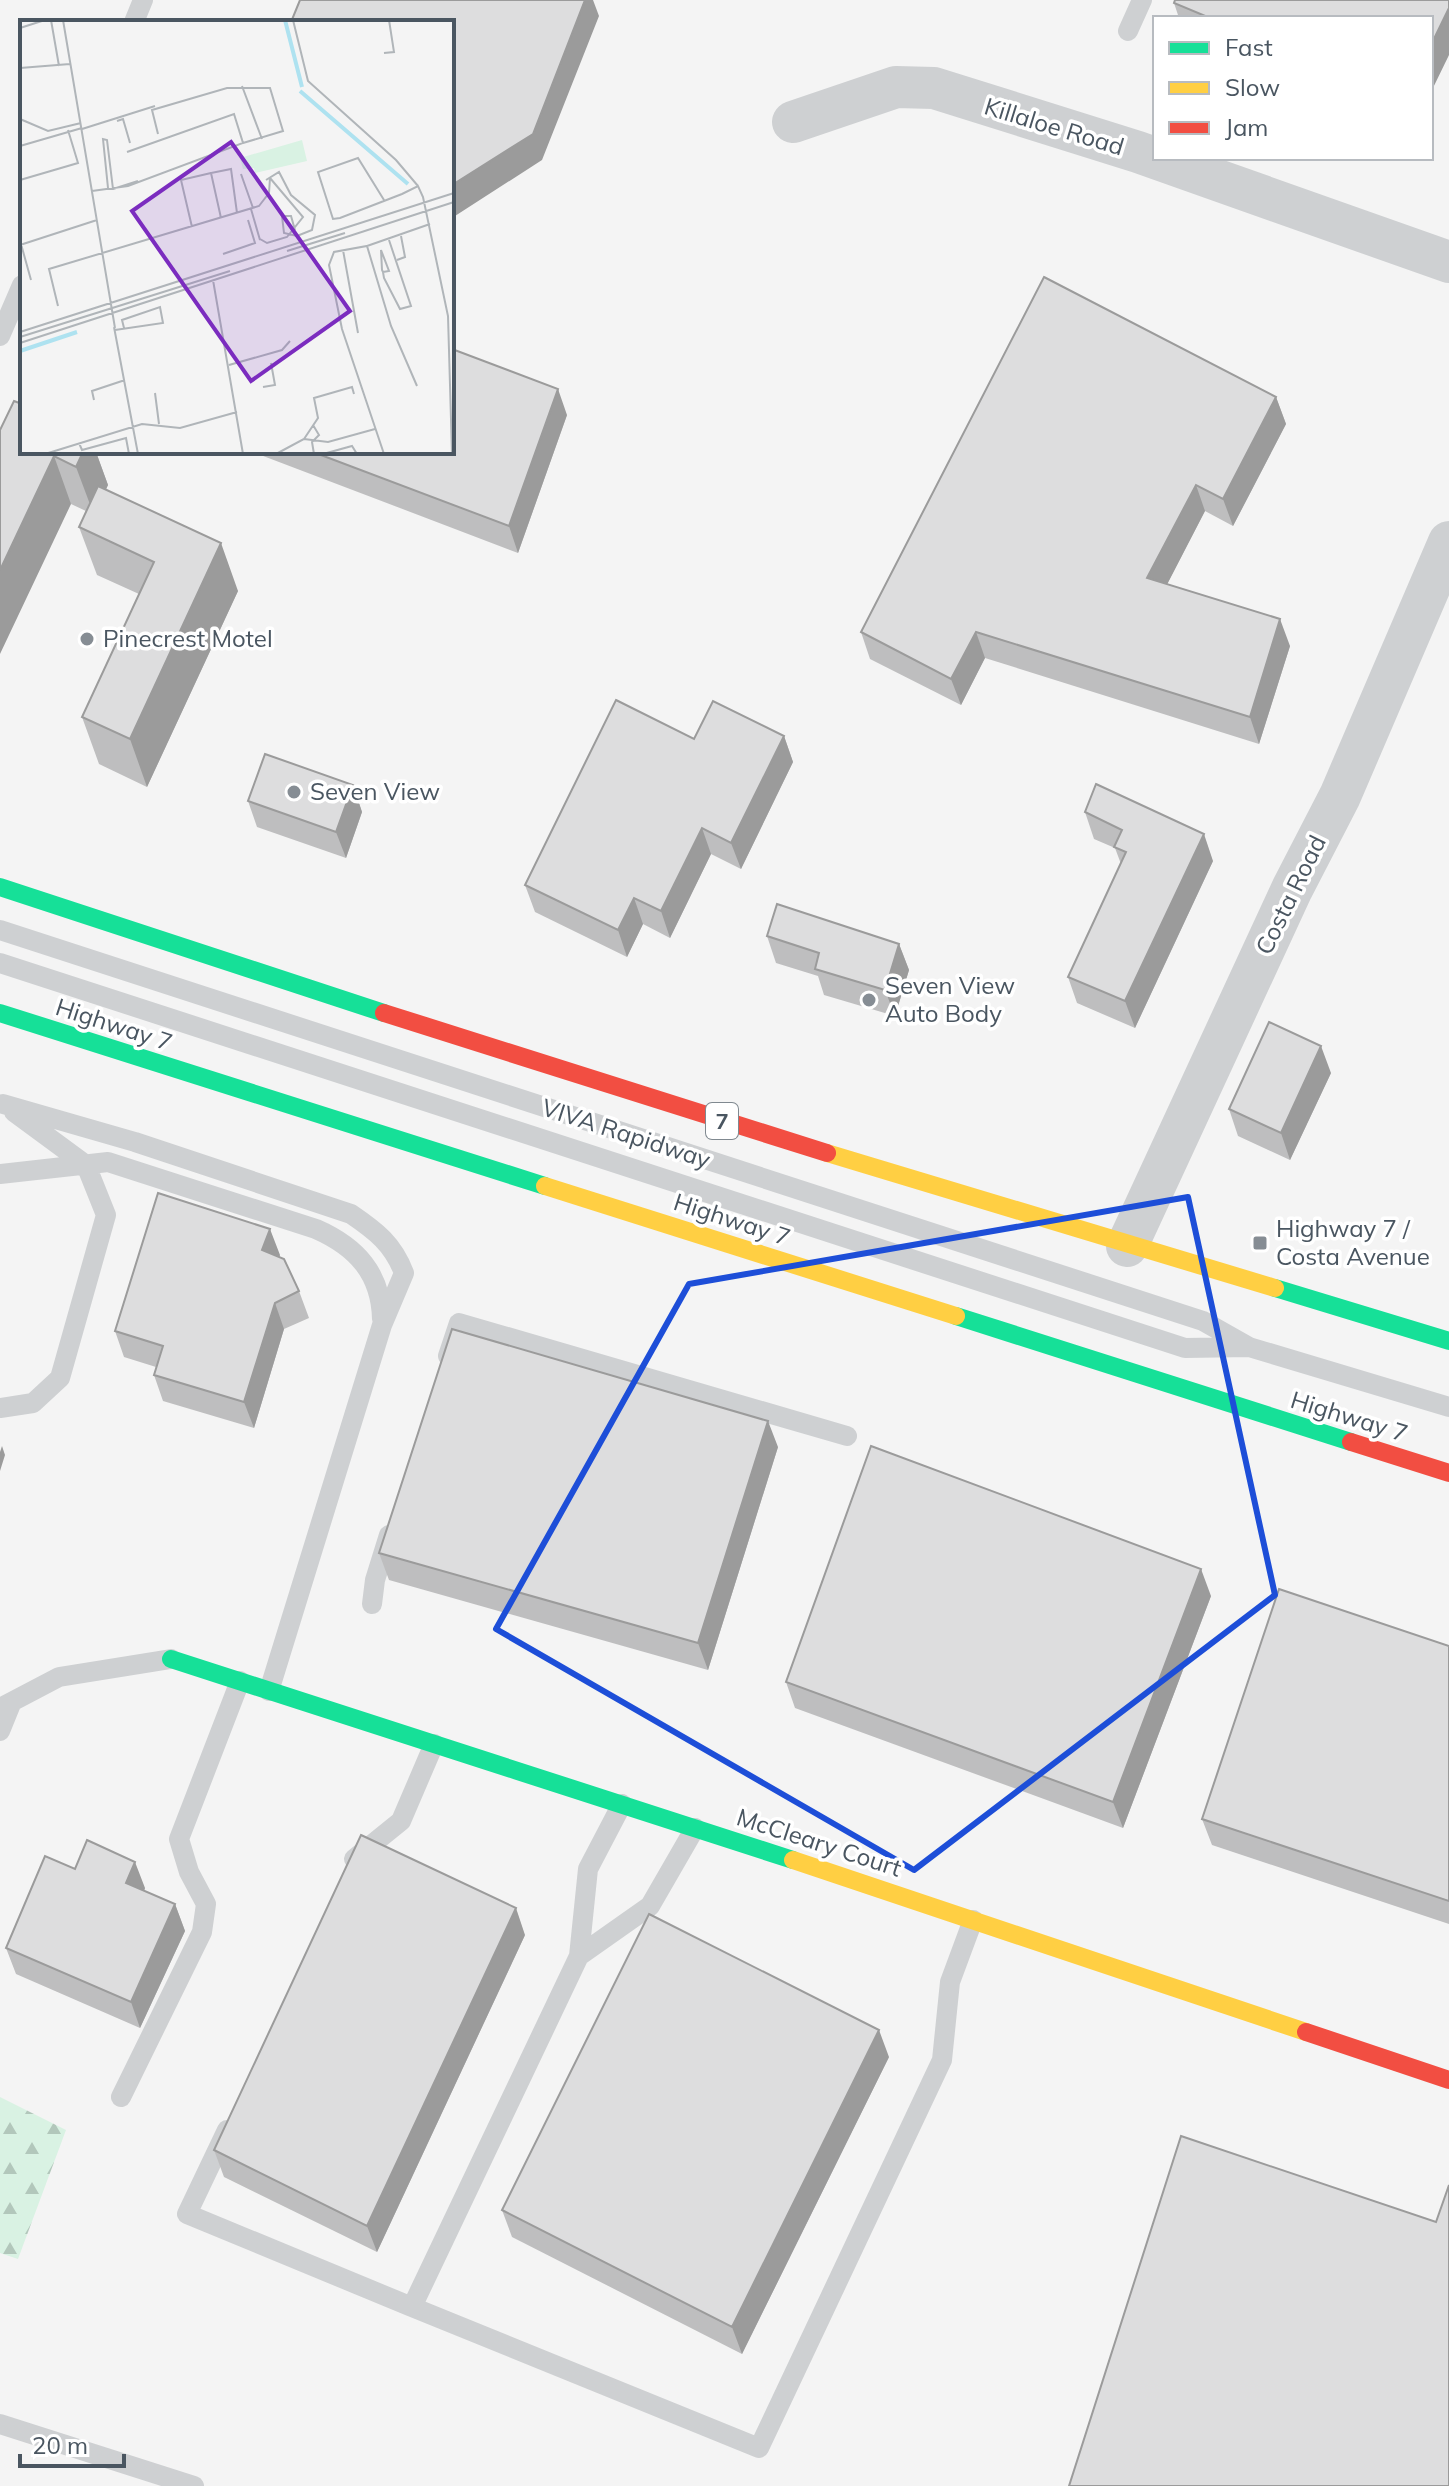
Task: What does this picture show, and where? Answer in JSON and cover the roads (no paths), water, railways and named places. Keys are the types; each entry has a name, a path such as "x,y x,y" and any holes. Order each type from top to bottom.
{"main road":[{"name":"7","path":"0,887 587,1079 1127,1246 1449,1341"},
{"name":"Highway 7","path":"0,1013 1449,1473"},
{"name":"McCleary Court","path":"171,1659 695,1828 1449,2080"}],"street":[{"name":"Killaloe Road","path":"793,122 896,87 934,88 1153,157"},
{"name":"Killaloe Road","path":"1161,160 1449,262"},
{"name":"Costa Road","path":"1127,1246 1292,889 1340,796 1449,542"}],"lane":[{"path":"135,20 143,0"},
{"path":"1128,31 1142,0"},
{"path":"0,336 20,290"},
{"name":"VIVA Rapidway","path":"0,930 1203,1321 1249,1347 1449,1407"},
{"name":"VIVA Rapidway","path":"0,963 1185,1348 1249,1347"},
{"path":"0,1408 33,1403 60,1378 106,1215 86,1165 1,1103"},
{"path":"1,1103 135,1142 351,1214 396,1252 404,1273 382,1325 269,1691"},
{"path":"0,1174 108,1162 339,1239 359,1255 373,1276 381,1300 382,1325"},
{"path":"444,1369 459,1323 847,1436"},
{"path":"372,1604 375,1580 394,1519"},
{"path":"0,1731 5,1706 59,1677 171,1659"},
{"path":"121,2097 202,1932 206,1904 189,1872 179,1839 240,1681"},
{"path":"345,1874 352,1860 401,1821 434,1744"},
{"path":"412,2307 579,1956 588,1869 622,1804"},
{"path":"579,1956 650,1906 695,1828"},
{"path":"233,2115 187,2214 759,2448 942,2060 950,1982 973,1920"},
{"path":"0,2424 194,2486"}],"place":[{"name":"Pinecrest Motel","path":"87,639"},
{"name":"Seven View","path":"294,792"},
{"name":"Seven View Auto Body","path":"869,1000"},
{"name":"Highway 7 / Costa Avenue","path":"1260,1243"}]}
